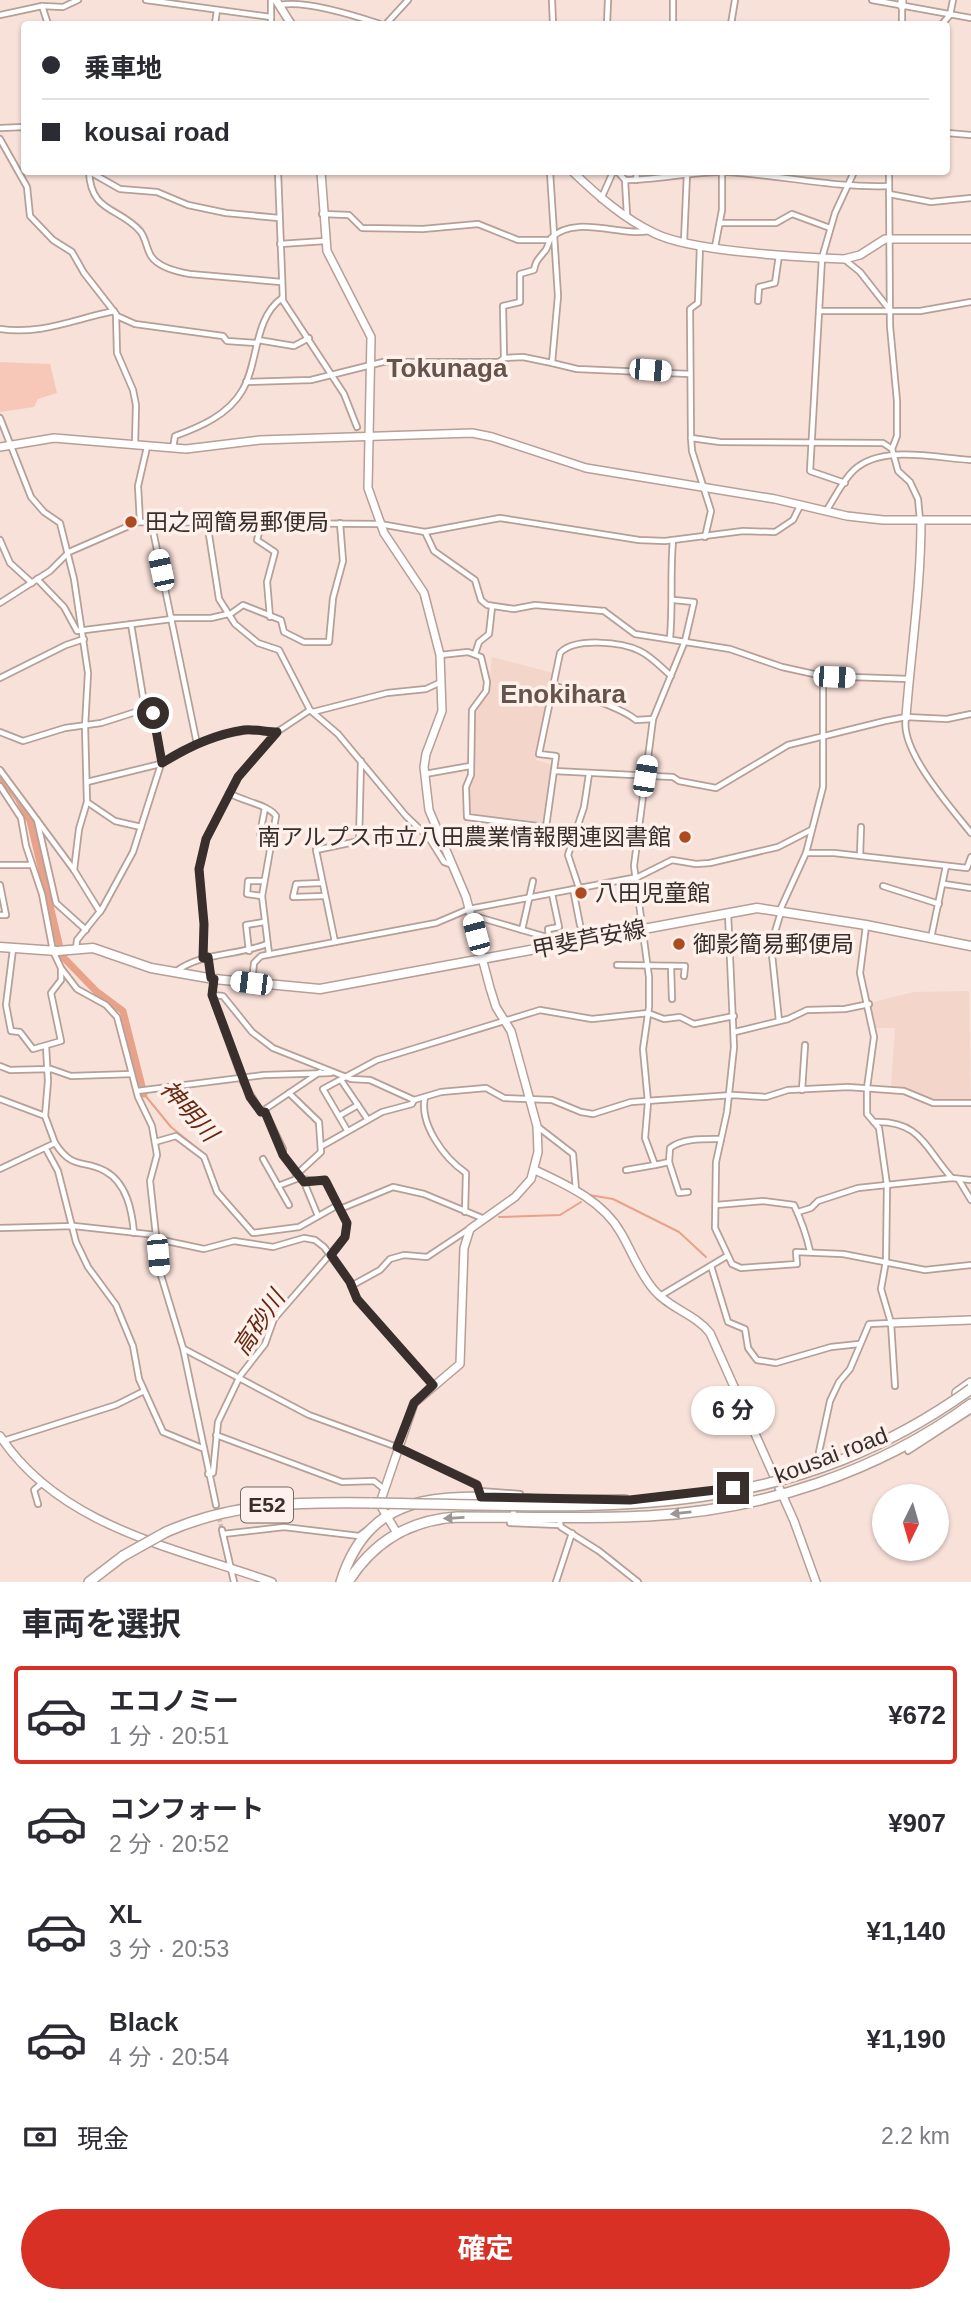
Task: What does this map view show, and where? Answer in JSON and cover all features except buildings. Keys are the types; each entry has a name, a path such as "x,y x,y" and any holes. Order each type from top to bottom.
{"highway":[{"name":"kousai road","path":"341,1582 356,1550 371,1531 407,1506 435,1497 481,1494 657,1498 713,1492 821,1464 895,1431 971,1383"},
{"name":"E52","path":"89,1582 123,1556 166,1532 209,1515 252,1506 372,1503 605,1505 687,1500 740,1492 795,1478 857,1454 917,1424 971,1389"},
{"name":"kousai road","path":"348,1582 374,1551 397,1533 440,1518 512,1517 559,1521 686,1513 782,1494 873,1461 934,1429 971,1404"}],"main road":[{"name":"甲斐芦安線","path":"0,947 55,951 99,949 139,964 174,972 299,989 334,989 757,908 866,925 971,946"}],"street":[{"path":"0,15 42,6 63,7 78,0"},
{"path":"146,0 271,17"},
{"path":"389,21 408,0"},
{"path":"552,0 553,21"},
{"path":"607,21 608,0"},
{"path":"673,0 673,21"},
{"path":"732,21 735,0"},
{"path":"872,0 902,3 971,18"},
{"path":"945,21 950,15 953,0"},
{"path":"271,21 275,2"},
{"path":"275,2 289,21"},
{"path":"275,2 321,6 370,21"},
{"path":"902,3 902,21"},
{"path":"42,6 47,21"},
{"path":"215,21 217,10"},
{"path":"0,128 21,127"},
{"path":"950,134 971,135"},
{"path":"0,139 27,187 30,216 53,240 72,252 84,273 115,314 135,324 223,335 227,341 258,341 294,346 309,338"},
{"path":"89,175 92,191 97,200 106,209 138,229 151,256 166,267 190,274 281,282"},
{"path":"94,175 120,189 157,192 188,205 226,213 279,218"},
{"path":"278,175 282,298 332,374 357,427"},
{"path":"321,175 322,215 330,258 368,329 372,365 366,436 368,488 380,524 424,593 440,655 442,711 426,754 429,810 470,912 496,1007 505,1021 537,1126 535,1170 526,1187 427,1257 404,1255 390,1259 380,1270 351,1286"},
{"path":"550,175 552,216 556,234 558,322 552,363"},
{"path":"576,175 601,199 649,231"},
{"path":"601,199 613,175"},
{"path":"619,175 625,180 659,180 676,175"},
{"path":"636,180 637,175"},
{"path":"684,242 687,175"},
{"path":"715,247 725,175"},
{"path":"762,175 846,187 888,186"},
{"path":"845,483 810,471 822,258 830,228 853,175"},
{"path":"888,175 890,310 897,401 897,436 892,449 898,471 910,482 918,499 920,521 921,590 914,626 906,732 935,789 971,833"},
{"path":"625,180 626,215"},
{"path":"889,194 932,202 971,198"},
{"path":"720,223 776,223 792,214 830,228"},
{"path":"322,215 349,215 362,228 423,229 478,224 519,240 549,240"},
{"path":"503,358 503,306 520,302 520,274 534,270 536,259 545,252 549,240 556,234 586,227 649,231 684,242 715,247 844,259 891,238 971,239"},
{"path":"280,244 325,241"},
{"path":"699,244 698,303 690,309 691,438 711,514 705,537"},
{"path":"758,301 760,287 775,284 779,254"},
{"path":"844,259 860,272 890,310"},
{"path":"173,448 175,436 206,425 240,394 267,315 282,298"},
{"path":"819,311 920,310 971,302"},
{"path":"0,329 42,330 59,327 74,319 115,314"},
{"path":"115,314 117,353 133,390 136,405 135,444"},
{"path":"246,382 311,380 372,365 499,362 503,358 523,357 577,369 690,373"},
{"path":"0,418 12,445 22,480 31,497 44,512 60,523 84,639 88,673 85,727 87,802 79,829 74,870"},
{"path":"0,447 54,438 173,448 211,448 272,439 472,433 586,468 800,505 826,512 883,520 971,520"},
{"path":"691,438 720,442 883,443 892,449"},
{"path":"140,522 138,486 147,446"},
{"path":"826,512 853,471 870,460 893,456 971,460"},
{"path":"0,603 57,566 67,554 120,527 140,522 380,524 425,532 500,518 639,540 673,540 743,531 775,533 793,520 800,505"},
{"path":"151,522 197,744"},
{"path":"207,522 219,599 229,615 258,643 279,650 312,711 361,761 417,828 429,838 444,862 453,866"},
{"path":"262,522 257,540 275,552 267,582 270,617"},
{"path":"0,540 10,563 64,607 77,631 172,619 211,618 229,615 243,604 281,620 284,632 298,640 330,642 333,598 344,561 340,523"},
{"path":"425,532 434,551 475,580 481,600 492,607 535,605 604,611 635,634 730,649 782,667 823,676 909,679"},
{"path":"670,638 674,600 671,567 673,540"},
{"path":"655,1164 645,1138 648,1102 643,1049 648,1013 648,965 634,878 653,719 685,641 694,603 674,600"},
{"path":"475,654 479,642 489,634 492,607"},
{"path":"131,624 145,709"},
{"path":"0,678 66,645 84,639"},
{"path":"440,655 475,654 481,657 487,682 486,691 472,710 470,779 466,787 467,817 546,827 556,756 539,754 558,656 572,645 613,644 633,648 651,658 671,676"},
{"path":"779,1021 771,945 781,910 806,853 823,787 823,676"},
{"path":"265,1112 261,1112 256,1106 242,1077 212,995 199,869 201,854 229,793 244,769 277,732 312,711 387,693 426,690 442,682"},
{"path":"553,685 599,704 624,710 636,720 653,719"},
{"path":"0,733 23,741 65,728 85,727 145,709 153,713 162,763 133,853 100,912 72,949"},
{"path":"554,771 673,776 679,781 716,788 788,745 906,718 947,719 971,714"},
{"path":"87,782 162,763 197,744 242,731 277,732"},
{"path":"335,942 316,850 359,841 361,761"},
{"path":"425,774 470,766"},
{"path":"0,770 74,870 100,912"},
{"path":"580,925 576,889 568,855 589,774"},
{"path":"0,786 21,818 31,864 42,894 61,968 61,980 51,993 61,1041 33,1049 20,1032 11,1031 6,1005 13,948"},
{"path":"229,793 246,803 265,808 276,816 262,896 269,954"},
{"path":"87,802 116,821 141,827"},
{"path":"265,808 260,834 273,836"},
{"path":"37,819 56,903 86,930"},
{"path":"860,856 862,827"},
{"path":"577,828 613,830 613,835"},
{"path":"251,983 254,962 261,956 436,923 470,912 634,878 672,860 696,864 778,848 811,830"},
{"path":"806,853 967,868 971,856"},
{"path":"0,865 31,864"},
{"path":"931,938 946,866"},
{"path":"262,896 247,894 248,881 264,881"},
{"path":"522,930 533,881"},
{"path":"321,883 296,884 293,897 325,896"},
{"path":"944,884 971,888"},
{"path":"0,885 6,915 0,915"},
{"path":"883,886 939,904"},
{"path":"549,936 548,929 559,927 552,894"},
{"path":"470,912 522,930 566,940 567,944"},
{"path":"728,912 735,1032 729,1096 720,1139 715,1228 732,1264 741,1268 796,1264 796,1252 810,1251 886,1261 925,1270 971,1265"},
{"path":"249,951 246,925 264,922"},
{"path":"866,925 860,973 869,1004 874,1037 867,1088 867,1114 879,1128 887,1185 886,1261 881,1289 891,1322 895,1386"},
{"path":"174,972 190,960 249,951 267,944"},
{"path":"617,965 685,966 684,976"},
{"path":"671,966 672,999"},
{"path":"61,968 78,989 106,1005 117,1017 137,1091 152,1126 156,1162 150,1177 160,1272 183,1348 216,1505"},
{"path":"212,995 223,996 266,1043 342,1078 368,1120"},
{"path":"735,1032 779,1021 807,1010 845,1009 869,1004"},
{"path":"347,1130 323,1089 377,1060 540,1010 592,1019 648,1013 664,1019 680,1017 694,1024 734,1016"},
{"path":"802,1090 805,1045"},
{"path":"46,1046 45,1116 55,1143 61,1153 76,1163 105,1171 112,1178 131,1206 134,1233"},
{"path":"0,1066 10,1070 47,1070 71,1076 132,1074"},
{"path":"265,1112 320,1072"},
{"path":"137,1091 242,1077 335,1073"},
{"path":"342,1078 370,1080 414,1100"},
{"path":"321,1146 347,1130 412,1104 414,1100 486,1088 504,1098 552,1100 587,1114 623,1104 729,1096 766,1097 802,1090 867,1088 904,1091 933,1103 971,1103"},
{"path":"289,1093 319,1122 319,1155 300,1178"},
{"path":"425,1097 423,1112 435,1143 454,1165 466,1173 466,1212"},
{"path":"0,1099 45,1116"},
{"path":"339,1116 358,1105"},
{"path":"265,1112 283,1155 300,1178 317,1216"},
{"path":"874,1122 893,1123 914,1130 952,1178"},
{"path":"537,1126 573,1154 576,1190"},
{"path":"155,1142 176,1136 200,1152 216,1192 253,1233 256,1245"},
{"path":"688,1192 679,1193 669,1162 670,1148 704,1139 720,1139"},
{"path":"0,1169 36,1149 46,1149 55,1143"},
{"path":"46,1149 58,1171 76,1242 88,1267 116,1305 133,1346 144,1391 163,1432 202,1448"},
{"path":"263,1159 289,1205"},
{"path":"626,1170 669,1162"},
{"path":"535,1170 576,1190 598,1206 616,1225 659,1297 698,1320 710,1333 782,1494 816,1582"},
{"path":"208,1474 214,1473 218,1422 240,1376 265,1344 274,1319 345,1237 347,1223 325,1180 300,1178 278,1186"},
{"path":"798,1212 844,1191 952,1178 971,1180"},
{"path":"958,1180 971,1200"},
{"path":"253,1233 295,1228 317,1216 393,1187 424,1194 482,1218"},
{"path":"716,1205 763,1201 794,1205 810,1251"},
{"path":"0,1228 74,1226 156,1237 198,1249 234,1241 273,1247 309,1239 320,1242 331,1255 357,1299 433,1385"},
{"path":"397,1533 381,1504 384,1490 414,1403 433,1385 456,1371 460,1364 464,1248 470,1229"},
{"path":"659,1297 727,1256"},
{"path":"711,1266 728,1322 746,1329 748,1348 757,1360 776,1363 831,1347 859,1344"},
{"path":"821,1464 819,1452 830,1401 839,1382 850,1369 869,1324 971,1320"},
{"path":"183,1348 309,1415 397,1447 477,1485 481,1494"},
{"path":"144,1391 116,1405 2,1439 15,1457 42,1483 73,1506 101,1521 272,1582"},
{"path":"908,1451 971,1410"},
{"path":"216,1434 342,1482 374,1481 384,1490"},
{"path":"38,1504 34,1490 42,1483"},
{"path":"512,1517 519,1496"},
{"path":"559,1521 638,1582"},
{"path":"234,1582 222,1532 284,1527 359,1536 365,1530 371,1531"},
{"path":"556,1582 572,1533"},
{"path":"178,1561 183,1550"}],"shaded area":[{"path":"0,362 50,364 57,393 38,399 34,407 0,412"},
{"path":"492,657 553,673 536,760 553,765 544,825 467,812 468,787 474,767 475,707 488,694"},
{"path":"969,991 971,1102 932,1102 905,1088 891,1087 895,1028 874,1028 870,1003 914,992"}],"waterway":[{"name":"神明川","path":"0,776 18,798 30,821 62,956 96,991 123,1011 144,1094"},
{"name":"神明川","path":"144,1094 171,1127 203,1153 217,1186"},
{"name":"神明川","path":"341,1206 378,1191"},
{"name":"神明川","path":"589,1195 613,1199 679,1232 706,1257"},
{"name":"神明川","path":"499,1217 560,1215 581,1202"},
{"name":"神明川","path":"277,1232 300,1229 336,1209"},
{"name":"高砂川","path":"347,1217 350,1223 347,1238"},
{"name":"高砂川","path":"334,1255 343,1243"},
{"name":"高砂川","path":"319,1270 330,1259"},
{"name":"高砂川","path":"216,1472 217,1459"}],"tunnel":[{"path":"216,1505 222,1530"}],"place":[{"name":"田之岡簡易郵便局","path":"131,522"},
{"name":"南アルプス市立八田農業情報関連図書館","path":"685,837"},
{"name":"八田児童館","path":"581,893"},
{"name":"御影簡易郵便局","path":"679,944"}],"district":[{"name":"Tokunaga","path":"447,368"},
{"name":"Enokihara","path":"563,694"}],"route":[{"path":"153,713 162,763 197,744 228,734 248,730 277,732 238,777 201,854 199,869 204,924 203,958 208,957 211,978 214,979 212,995 250,1097 271,1121 290,1167 304,1182 325,1180 347,1223 345,1237 331,1255 350,1282 357,1299 433,1385 414,1403 397,1447 477,1485 481,1497 630,1500 685,1496 733,1488"}]}
